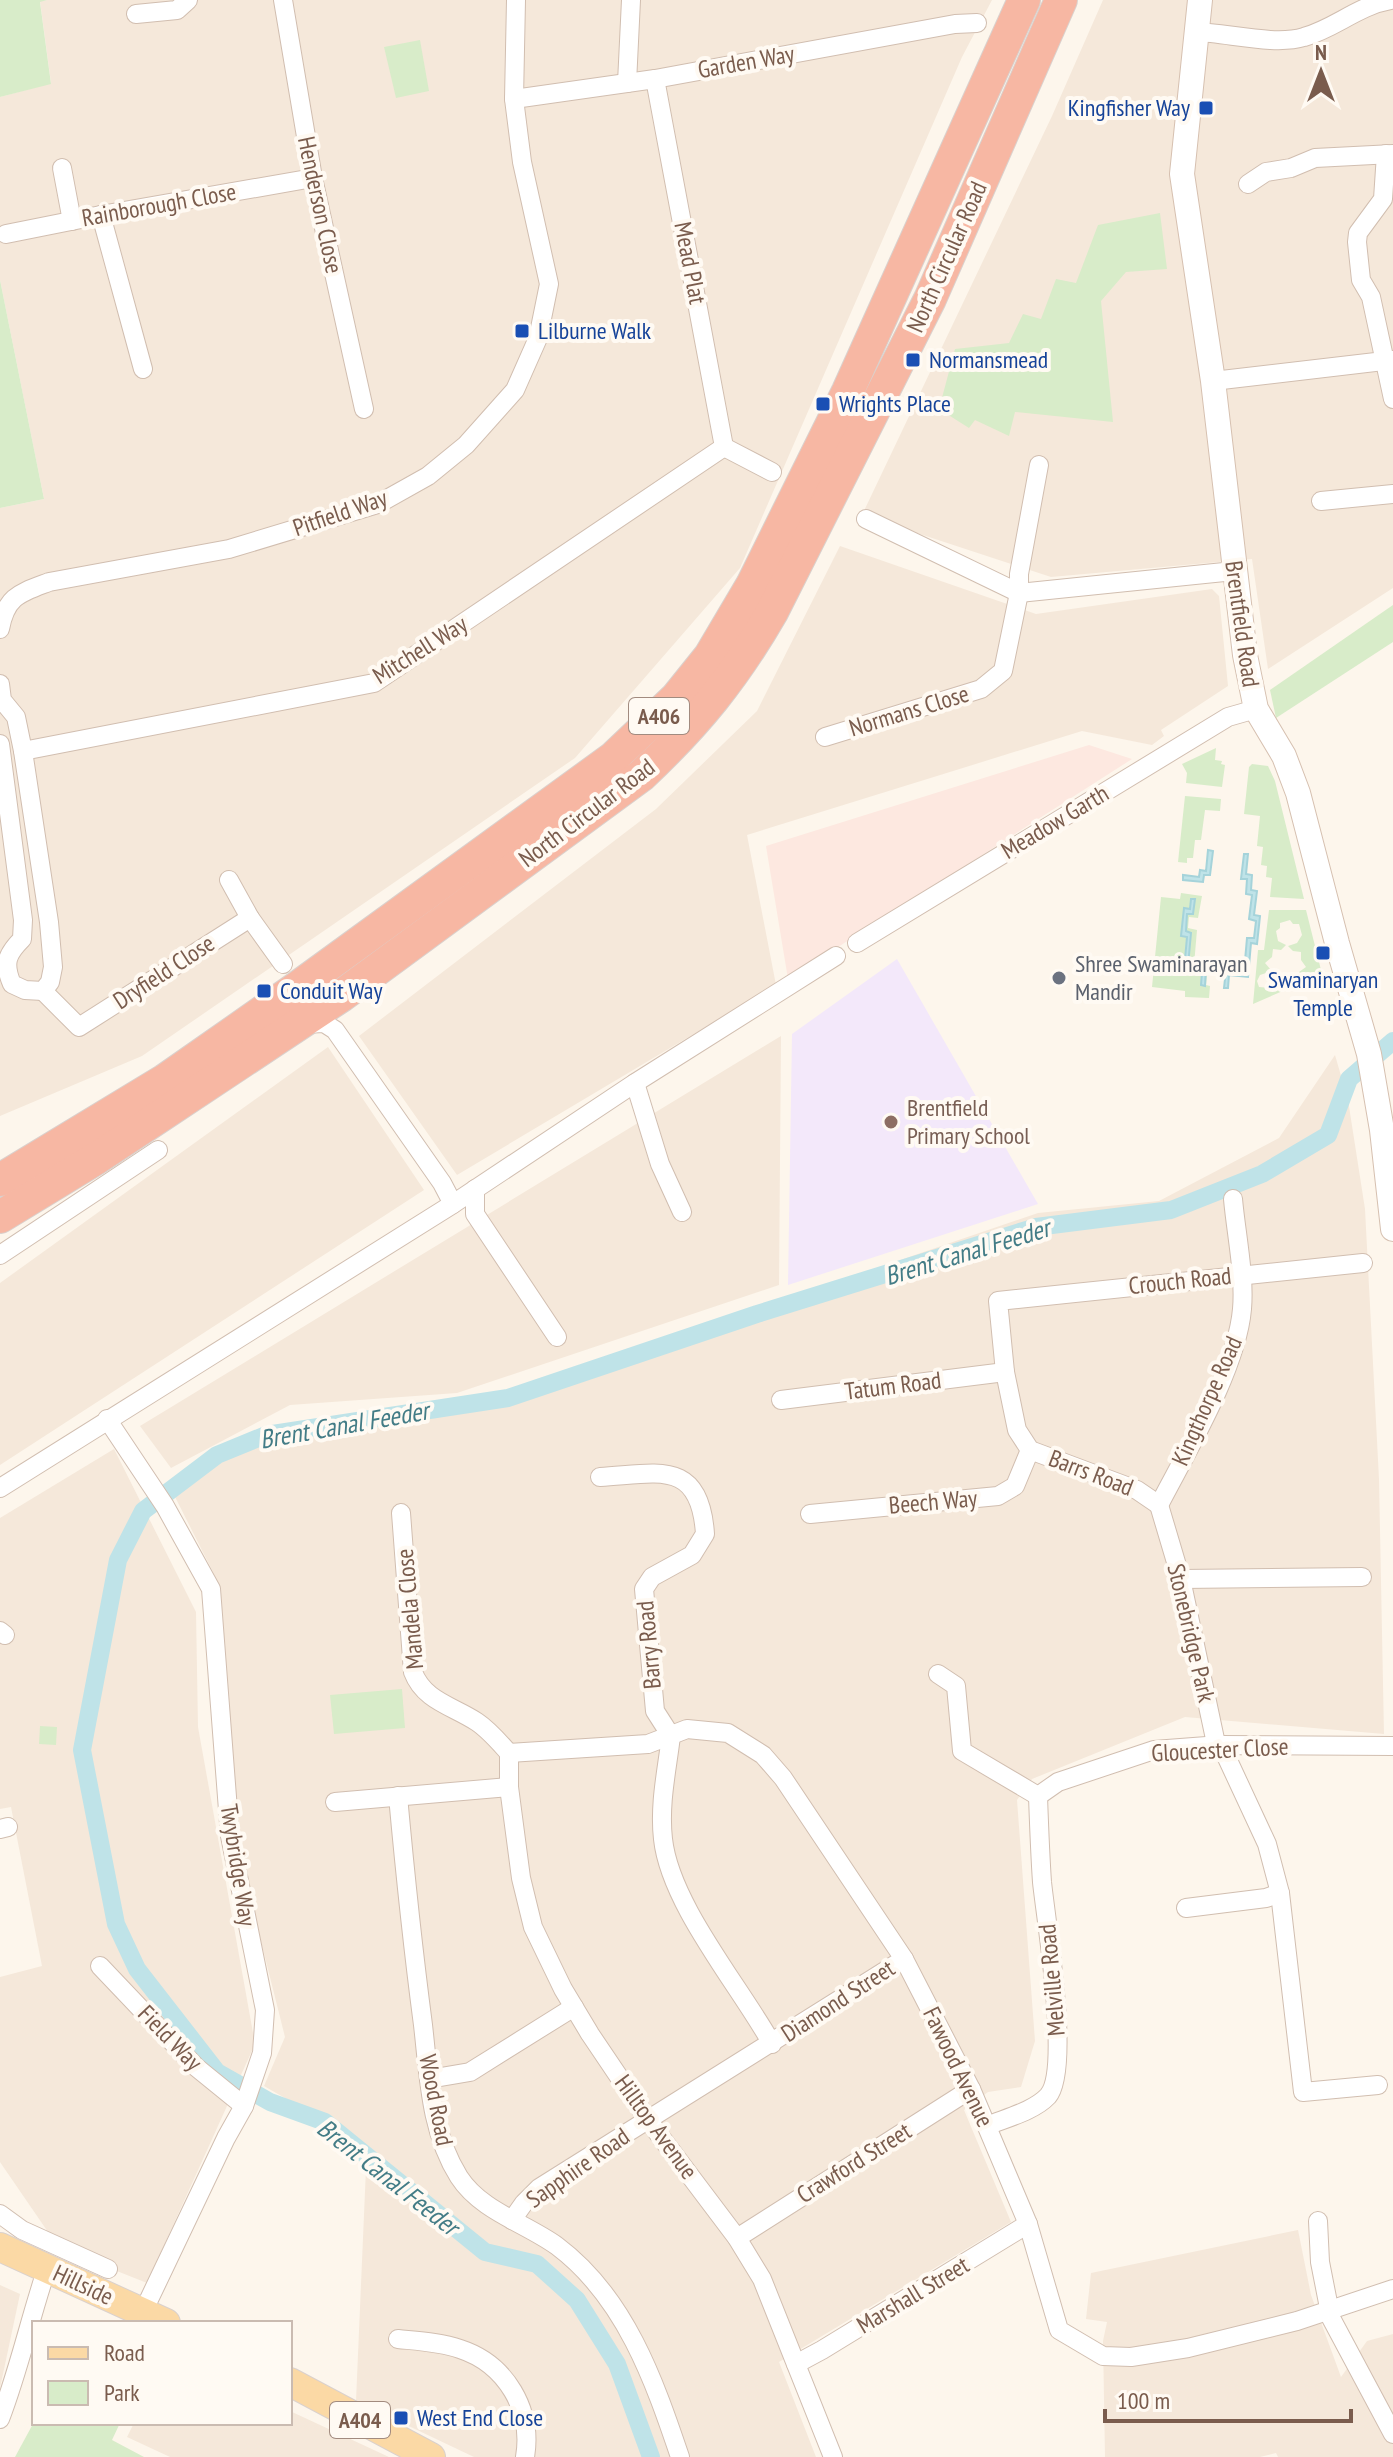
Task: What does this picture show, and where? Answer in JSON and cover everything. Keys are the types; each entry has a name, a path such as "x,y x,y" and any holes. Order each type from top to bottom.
{"highway":[{"name":"North Circular Road","path":"0,1180 165,1080 298,987 613,758 677,697 710,656 752,585 848,391 1024,0"},
{"name":"North Circular Road","path":"0,1217 97,1158 300,1024 597,810 642,775 713,702 746,657 772,612 930,299 1061,0"}],"main road":[{"name":"Hillside","path":"0,2247 155,2318"},
{"name":"A404","path":"292,2383 431,2457"}],"street":[{"path":"136,14 177,10 188,0"},
{"name":"Henderson Close","path":"283,0 313,178 364,409"},
{"name":"Pitfield Way","path":"0,629 4,610 21,593 49,582 229,549 378,504 428,476 466,445 515,390 538,338 549,284 522,162 514,99 516,0"},
{"path":"627,83 631,0"},
{"name":"Brentfield Road","path":"1200,0 1182,174 1213,381 1245,655 1256,709 1284,756 1298,793 1371,1061 1393,1229"},
{"path":"1197,32 1292,40 1318,32 1358,9 1391,0"},
{"name":"Garden Way","path":"514,99 655,79 955,24 977,23"},
{"name":"Mead Plat","path":"655,79 724,447"},
{"path":"1248,184 1266,172 1291,168 1315,158 1389,154 1383,199 1358,233 1357,242 1361,280 1371,297 1390,361 1393,399"},
{"path":"62,168 72,221"},
{"name":"Rainborough Close","path":"6,234 313,178"},
{"path":"101,215 143,369"},
{"path":"1213,381 1390,361"},
{"path":"724,447 772,472"},
{"name":"Mitchell Way","path":"23,751 374,683 724,447"},
{"name":"Normans Close","path":"825,737 981,689 1003,671 1039,465"},
{"path":"1321,501 1393,494"},
{"path":"866,519 1019,593 1234,571"},
{"path":"0,699 16,717 49,922 53,967 50,982 43,991 25,990 12,984 7,971 6,961 11,950 22,939 23,920 0,744"},
{"name":"Meadow Garth","path":"857,943 1228,717 1256,709"},
{"path":"229,880 250,918 283,964"},
{"name":"Dryfield Close","path":"43,991 79,1027 250,918"},
{"path":"0,1488 453,1204 635,1083 836,956"},
{"path":"300,1024 312,1021 324,1023 335,1030 442,1183 453,1204"},
{"path":"635,1083 660,1164 682,1212"},
{"path":"0,1255 158,1150"},
{"path":"475,1189 475,1214 557,1337"},
{"name":"Kingthorpe Road","path":"1159,1505 1237,1345 1242,1308 1233,1199"},
{"name":"Crouch Road","path":"998,1301 1363,1263"},
{"name":"Barrs Road","path":"998,1301 1005,1372 1017,1430 1030,1450 1137,1490 1159,1505"},
{"name":"Tatum Road","path":"781,1400 1005,1372"},
{"name":"Twybridge Way","path":"107,1419 165,1506 211,1589 230,1836 265,2010 262,2053 155,2318"},
{"name":"Beech Way","path":"810,1514 998,1496 1015,1486 1030,1450"},
{"name":"Barry Road","path":"600,1477 661,1472 681,1478 701,1504 705,1534 692,1555 652,1577 644,1589 655,1711 671,1736"},
{"name":"Stonebridge Park","path":"1159,1505 1181,1579 1215,1739 1267,1844 1280,1893 1303,2092 1378,2085"},
{"name":"Mandela Close","path":"401,1513 413,1672 418,1686 429,1696 481,1725 509,1753"},
{"path":"1181,1579 1362,1577"},
{"path":"938,1674 956,1686 962,1751 1038,1796"},
{"name":"Fawood Avenue","path":"509,1753 648,1744 687,1729 728,1733 763,1755 783,1778 904,1959 971,2089 1028,2224 1059,2330 1103,2356 1131,2357 1188,2348 1297,2321 1393,2289"},
{"name":"Diamond Street","path":"671,1736 662,1810 663,1842 669,1867 682,1899 772,2044"},
{"name":"Gloucester Close","path":"1038,1796 1058,1782 1154,1750 1220,1745 1393,1746"},
{"name":"Hilltop Avenue","path":"509,1753 509,1787 526,1905 533,1927 574,2007 648,2120 737,2238 762,2279 833,2457"},
{"path":"335,1802 509,1787"},
{"name":"Wood Road","path":"398,1796 409,1919 429,2079 436,2124 445,2153 470,2190 491,2208 556,2246 609,2299 635,2342 659,2393 680,2457"},
{"name":"Melville Road","path":"987,2126 1028,2109 1049,2095 1056,2076 1057,2024 1042,1878 1038,1796"},
{"path":"1186,1908 1266,1898 1280,1893"},
{"name":"Diamond Street","path":"648,2120 904,1959"},
{"name":"Field Way","path":"100,1966 196,2067 247,2095"},
{"path":"429,2079 470,2072 574,2007"},
{"name":"Crawford Street","path":"737,2238 971,2089"},
{"name":"Sapphire Road","path":"512,2220 539,2188 648,2120"},
{"path":"0,2214 22,2230 108,2269"},
{"path":"1318,2221 1320,2262 1335,2327 1393,2434"},
{"name":"Marshall Street","path":"796,2364 1028,2224"},
{"path":"0,2419 14,2384 29,2320 47,2268"},
{"path":"398,2339 460,2349 489,2363 514,2391 523,2414 528,2440 525,2457"}],"shaded area":[{"path":"992,0 962,57 740,568 575,758 142,1056 0,1116 0,508 44,499 0,280 0,97 51,83 40,1"},
{"path":"1103,0 1393,0 1393,588 1268,669 1252,559 1051,577 862,515 1052,116"},
{"path":"840,546 1036,614 1212,589 1219,596 1228,686 1161,730 1164,736 1152,745 1082,731 747,835 776,985 457,1175 359,1036 656,809 757,711"},
{"path":"1089,745 1132,759 788,979 766,846"},
{"name":"Brentfield Primary School","path":"897,959 1038,1204 788,1285 792,1034"},
{"path":"781,1036 779,1285 457,1393 290,1405 171,1468 140,1426"},
{"path":"328,1047 424,1190 0,1465 0,1283"},
{"path":"1335,1055 1348,1100 1365,1209 1379,1479 1384,1734 1185,1717 1032,1779 1017,1800 1035,2041 1021,2087 988,2092 964,2110 1011,2222 779,2362 816,2457 474,2457 356,2401 367,2145 264,2086 285,2037 233,1830 215,1576 168,1483 285,1424 427,1412 549,1384 1038,1213 1159,1201 1279,1138"},
{"path":"114,1449 196,1612 198,1727 255,2044 147,2283 59,2248 0,2162 0,1977 42,1966 11,1807 0,1809 0,1518"},
{"path":"1298,2230 1311,2295 1341,2377 1367,2341 1393,2334 1393,2457 1278,2457 1276,2453 1260,2457 1105,2457 1103,2341 1107,2322 1086,2319 1091,2273"},
{"path":"0,2285 20,2294 0,2388"},
{"path":"292,2412 389,2457 170,2457 127,2437 133,2425 292,2425"}],"green space":[{"path":"0,0 47,0 40,2 51,84 0,97"},
{"path":"420,40 429,91 396,98 384,47"},
{"path":"1160,213 1167,269 1126,272 1101,301 1113,422 1015,412 1009,436 975,420 969,428 939,409 955,349 1009,343 1023,314 1041,319 1056,279 1076,283 1098,225"},
{"path":"0,280 44,499 0,508"},
{"path":"1393,605 1393,642 1276,718 1270,690"},
{"path":"1216,748 1215,760 1225,765 1222,787 1186,783 1187,773 1182,764"},
{"path":"1252,764 1268,766 1275,781 1304,899 1270,897 1272,878 1266,877 1267,866 1261,865 1263,847 1257,846 1260,816 1244,814 1249,767"},
{"path":"1185,796 1221,799 1220,811 1205,810 1201,840 1195,840 1193,858 1187,858 1187,863 1178,862"},
{"path":"1181,893 1202,896 1198,918 1189,917 1188,928 1197,930 1194,965 1208,967 1206,985 1210,986 1209,998 1185,997 1185,991 1152,987 1161,897 1180,899","holes":["1194,899 1193,913 1187,913 1186,932 1191,933 1188,966 1206,968 1202,972 1184,969 1187,936 1182,936 1184,908 1190,909"]},
{"path":"1269,910 1306,910 1322,974 1253,1004 1258,950 1264,950","holes":["1290,920 1293,924 1299,924 1302,935 1297,943 1288,946 1293,951 1301,952 1301,960 1306,967 1299,972 1298,981 1290,980 1284,985 1272,978 1270,988 1259,987 1257,981 1260,975 1266,973 1270,976 1271,970 1265,963 1272,957 1273,949 1281,950 1286,945 1278,941 1276,931 1280,923"]},
{"path":"402,1689 405,1728 334,1734 330,1695"},
{"path":"40,1726 57,1727 56,1745 39,1744"},
{"path":"32,2425 119,2425 112,2440 144,2457 15,2457"}],"water":[{"path":"1208,850 1213,851 1210,875 1204,875 1203,882 1183,880 1183,875 1199,877 1200,870 1206,871"},
{"path":"1244,854 1248,854 1246,874 1252,875 1251,890 1257,891 1254,915 1260,916 1257,944 1251,943 1248,977 1229,975 1228,988 1224,988 1226,970 1244,972 1247,938 1254,938 1256,921 1249,919 1252,895 1246,894 1247,879 1241,879"},
{"path":"1191,899 1195,899 1193,914 1187,914 1186,931 1191,933 1188,966 1206,968 1205,986 1201,985 1202,972 1184,970 1187,937 1181,936 1184,908 1190,909"}],"waterway":[{"name":"Brent Canal Feeder","path":"651,2457 617,2364 577,2300 537,2264 485,2252 325,2122 270,2102 217,2072 137,1969 116,1924 82,1750 118,1560 143,1511 217,1455 266,1435 508,1398 757,1314 1036,1227 1171,1210 1262,1174 1328,1135 1349,1079 1393,1041"}],"place":[{"name":"Kingfisher Way","path":"1206,108"},
{"name":"Lilburne Walk","path":"522,331"},
{"name":"Normansmead","path":"913,360"},
{"name":"Wrights Place","path":"823,404"},
{"name":"Swaminaryan Temple","path":"1323,953"},
{"name":"Shree Swaminarayan Mandir","path":"1059,978"},
{"name":"Conduit Way","path":"264,991"},
{"name":"Brentfield Primary School","path":"891,1122"},
{"name":"West End Close","path":"401,2418"}]}
